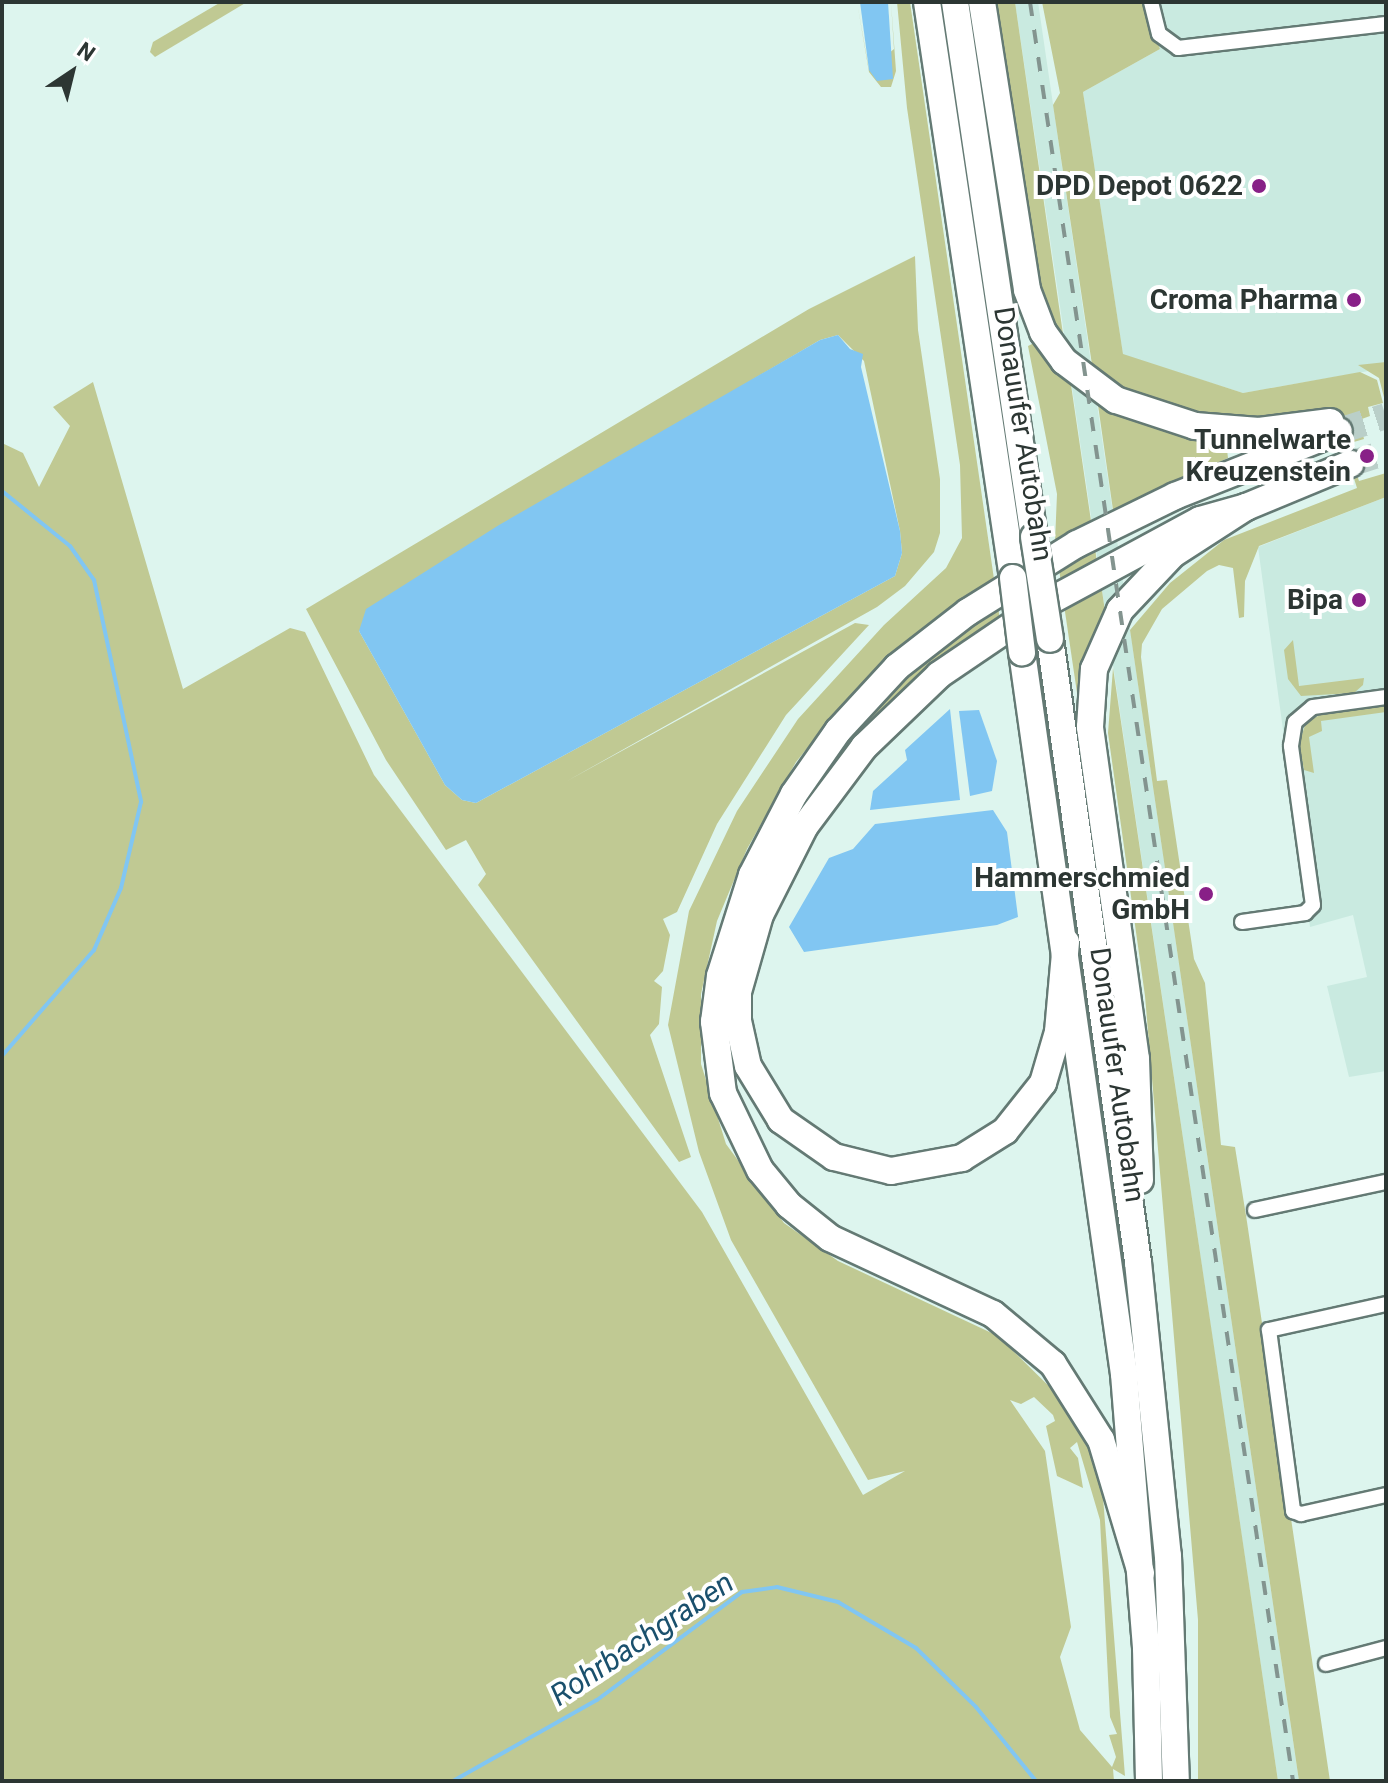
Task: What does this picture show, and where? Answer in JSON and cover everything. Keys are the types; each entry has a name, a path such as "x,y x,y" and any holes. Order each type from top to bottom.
{"highway":[{"name":"Donauufer Autobahn","path":"927,2 1112,1270 1141,1573 1149,1781"},
{"name":"Donauufer Autobahn","path":"955,2 1050,639 1138,1262 1169,1569 1176,1781"},
{"path":"982,2 1027,290 1043,332 1064,361 1116,400 1195,426 1259,431 1338,426 1175,496 1077,544 989,597 918,649 863,703 815,762 761,855 724,955 714,1022 718,1066 730,1116 750,1156 789,1205 848,1248 993,1314 1031,1341 1066,1378 1101,1440 1141,1573"},
{"path":"1066,942 1058,1032 1043,1083 1005,1131 962,1158 891,1171 834,1157 781,1120 748,1066 738,1021 738,992 757,924 805,826 864,747 939,675 1039,607 1200,520 1246,507 1350,464"},
{"path":"1138,1262 1138,1074 1114,876 1094,760 1089,689 1105,635 1120,610 1192,539 1246,507"}],"street":[{"path":"1151,2 1159,34 1178,48 1386,24"},
{"path":"1242,922 1305,913 1313,905 1291,746 1295,722 1313,707 1386,697"},
{"path":"1255,1210 1386,1182"},
{"path":"1386,1304 1269,1330 1293,1511 1301,1514 1386,1495"},
{"path":"1326,1664 1386,1648"}],"shaded area":[{"path":"1015,2 1038,2 1299,1781 1278,1781"},
{"path":"1142,2 1386,2 1386,368 1243,393 1123,355 1083,92 1160,49"},
{"path":"1386,497 1386,1071 1349,1077 1327,986 1367,977 1353,915 1310,927 1258,547"}],"green space":[{"path":"221,2 247,2 155,57 150,52 153,42"},
{"path":"857,2 869,70 894,49 891,2 896,71 891,87 881,87 869,72"},
{"path":"897,2 910,2 994,579 931,621 890,657 846,700 796,762 747,849 717,921 701,994 701,1064 726,1144 784,1223 838,1261 998,1336 1063,1400 1090,1450 1103,1497 1125,1776 1113,1769 1114,1781 2,1781 2,443 23,453 39,487 70,426 53,407 93,382 183,689 290,628 305,632 374,775 702,1212 863,1495 905,1471 868,1480 731,1240 699,1152 668,1025 689,911 737,811 798,719 884,625 946,568 962,538 960,465 907,108","holes":["1034,1397 1053,1415 1055,1421 1046,1426 1057,1476 1083,1488 1078,1458 1070,1448 1077,1442 1100,1520 1110,1717 1117,1734 1109,1735 1116,1757 1112,1767 1080,1730 1060,1657 1071,1627 1045,1451 1010,1400 1021,1404"]},
{"path":"993,2 1015,2 1066,355 1042,315"},
{"path":"1042,2 1142,2 1160,49 1083,92 1123,354 1243,393 1360,372 1377,380 1383,403 1368,407 1370,416 1359,420 1364,439 1347,444 1359,481 1386,473 1386,497 1259,546 1245,581 1244,617 1239,618 1233,568 1219,565 1207,571 1162,609 1142,644 1141,657 1157,781 1167,780 1194,959 1205,983 1221,1145 1235,1147 1330,1781 1299,1781 1130,630 1170,583 1224,540 1357,488 1332,409 1282,419 1192,415 1094,378 1053,105 1060,93"},
{"path":"915,256 918,330 940,479 940,533 934,552 905,586 877,607 567,781 855,623 869,625 786,715 717,824 677,912 663,919 670,935 663,971 654,981 662,987 659,1024 650,1035 691,1157 679,1162 478,885 486,874 466,840 446,850 386,760 306,609 809,309","holes":["838,335 864,361 900,531 902,553 895,576 476,803 462,800 445,785 359,631 745,384 820,340"]},
{"path":"1040,340 1070,378 1091,521 1055,542 1057,494 1028,346"},
{"path":"1386,362 1386,405 1379,378 1358,365"},
{"path":"1097,398 1226,441 1228,458 1113,510"},
{"path":"1095,548 1097,563 1061,584 1059,568"},
{"path":"1101,584 1106,618 1080,713 1064,605"},
{"path":"998,605 1000,622 859,741 848,732 923,660"},
{"path":"1293,640 1299,686 1364,678 1363,685 1354,693 1301,696 1288,679 1284,650"},
{"path":"1113,668 1278,1781 1198,1781 1198,1620 1145,996 1108,733"},
{"path":"1386,704 1386,712 1321,721 1322,731 1309,737 1314,773 1304,770 1299,744 1306,722 1324,713"}],"water":[{"path":"860,2 888,2 893,79 877,81 869,70"},
{"path":"838,335 850,349 863,354 861,367 900,531 902,553 895,576 476,803 462,800 445,785 359,631 366,609 499,525 820,340"},
{"path":"950,709 960,800 870,810 873,791 907,760 905,750"},
{"path":"979,710 997,761 992,791 970,796 959,711"},
{"path":"993,810 1007,832 1018,917 997,925 804,952 789,927 829,858 853,849 875,824"}],"waterway":[{"name":"Rohrbachgraben","path":"2,491 70,546 94,580 141,802 121,888 94,950 2,1056"},
{"name":"Rohrbachgraben","path":"453,1781 597,1700 742,1592 777,1587 838,1602 916,1648 976,1707 1036,1781"}],"tunnel":[{"path":"1339,431 1386,416"},
{"path":"1350,464 1386,452"}],"railway":[{"path":"1030,2 1293,1781"}],"place":[{"name":"DPD Depot 0622","path":"1259,186"},
{"name":"Croma Pharma","path":"1354,300"},
{"name":"Tunnelwarte Kreuzenstein","path":"1367,456"},
{"name":"Bipa","path":"1359,600"},
{"name":"Hammerschmied GmbH","path":"1206,894"}]}
